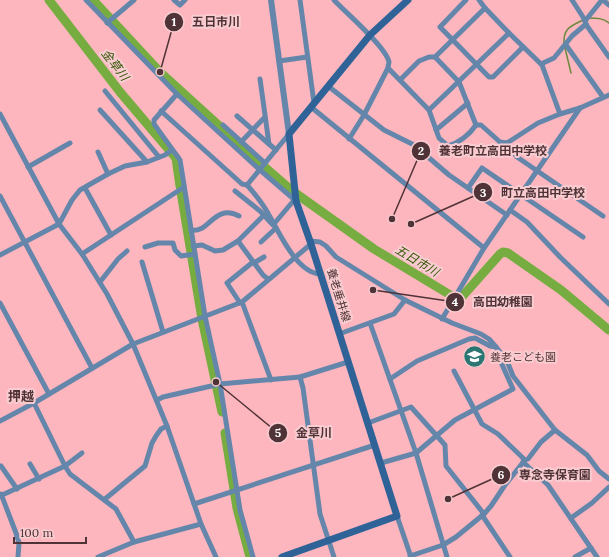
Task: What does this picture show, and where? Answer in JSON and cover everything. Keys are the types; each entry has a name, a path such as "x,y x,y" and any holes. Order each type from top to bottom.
{"main road":[{"path":"289,134 370,35 408,0"},
{"name":"養老垂井線","path":"289,134 296,198 397,516"},
{"path":"282,557 397,516"}],"street":[{"path":"86,0 177,94 260,170 296,198 261,242"},
{"path":"107,23 134,0"},
{"path":"174,0 180,5 185,0"},
{"path":"247,185 289,134 271,0"},
{"path":"300,0 312,105 349,139 484,248"},
{"path":"334,0 370,35 389,62 388,68 364,115 349,139"},
{"path":"466,0 440,27 490,77 493,77 523,47"},
{"path":"479,0 509,33 541,64 560,114"},
{"path":"572,0 585,23 608,53"},
{"path":"541,64 554,58 603,0 609,5"},
{"path":"400,80 419,61 429,57 435,57 485,8"},
{"path":"429,110 509,33"},
{"path":"476,125 481,125 500,142 507,143 538,123 580,108 607,96 566,45"},
{"path":"279,61 307,56"},
{"path":"388,68 429,110 439,138 448,146 455,144 473,131 476,125 459,82 435,57"},
{"path":"260,79 269,144"},
{"path":"328,86 384,130 414,145 449,175 507,215"},
{"path":"105,91 159,157"},
{"path":"177,94 154,120 154,124 170,151 180,160 191,230 193,246 192,254 220,384 240,510 253,557"},
{"path":"436,130 468,103"},
{"path":"442,318 484,248 580,108"},
{"path":"100,110 148,162"},
{"path":"161,111 242,184 247,185 261,203 294,257 300,264 316,274 321,274"},
{"path":"0,114 58,224 82,254 100,282 133,344 157,400 201,524 216,557"},
{"path":"237,116 276,150"},
{"path":"241,142 265,117"},
{"path":"223,125 265,163"},
{"path":"28,167 70,143"},
{"path":"507,143 517,157 603,216"},
{"path":"0,255 58,224 72,200 80,190 108,174 126,166 148,162 170,151"},
{"path":"98,152 108,174"},
{"path":"468,188 482,168 521,193 583,237"},
{"path":"82,254 184,187"},
{"path":"85,188 111,235"},
{"path":"235,191 264,215 272,225 275,226"},
{"path":"0,196 92,368"},
{"path":"510,210 527,222 560,257 609,304"},
{"path":"191,230 198,230 221,213 229,212 239,216"},
{"path":"193,246 202,245 215,251 223,250 238,241 264,215"},
{"path":"238,241 268,279"},
{"path":"0,421 34,403 133,344 241,302 311,242 320,242 336,257 405,300 452,324 481,334 501,353 513,376 555,430 587,455 599,470 609,479"},
{"path":"145,247 158,243 173,243 179,255 192,254"},
{"path":"100,282 118,259 127,251"},
{"path":"264,257 226,283 241,302 271,380"},
{"path":"142,262 163,332"},
{"path":"339,334 394,314 405,300"},
{"path":"0,303 49,394"},
{"path":"370,323 416,453 447,557"},
{"path":"390,378 417,361 475,338 490,346 496,347"},
{"path":"381,464 416,453 455,420 513,389 500,360 501,353"},
{"path":"157,400 163,397 220,384 300,377 348,362"},
{"path":"454,371 482,424 498,434 548,485 597,557"},
{"path":"300,377 303,388 312,466 317,487 320,514 334,557"},
{"path":"34,403 70,474 105,499 116,509 134,542"},
{"path":"368,423 411,407 445,445 446,466 483,515 510,557"},
{"path":"105,499 145,466 152,443 162,429 167,426"},
{"path":"397,516 411,557 443,545 483,515 524,461 528,459 541,442 555,430"},
{"path":"194,504 375,445"},
{"path":"18,557 19,543 1,495 65,466 82,453"},
{"path":"30,464 39,479"},
{"path":"1,466 17,489"},
{"path":"571,518 592,503 609,487"},
{"path":"100,556 134,542 201,524"},
{"path":"575,557 591,548"}],"waterway":[{"name":"金草川","path":"49,0 120,92 176,158 180,186"},
{"name":"五日市川","path":"93,0 160,72 261,164 291,190 374,249 457,299 460,299 500,254 503,252 508,253 561,290 609,330"},
{"path":"589,18 602,19 609,23"},
{"path":"564,44 566,31 571,26 583,20"},
{"path":"565,48 571,73"},
{"name":"金草川","path":"181,192 202,319 222,412"},
{"name":"金草川","path":"225,433 237,508 250,557"}],"place":[{"name":"五日市川","path":"160,72"},
{"name":"養老町立高田中学校","path":"392,219"},
{"name":"町立高田中学校","path":"411,224"},
{"name":"高田幼稚園","path":"373,290"},
{"name":"養老こども園","path":"475,357"},
{"name":"金草川","path":"216,382"},
{"name":"専念寺保育園","path":"448,499"}],"district":[{"name":"押越","path":"21,396"}]}
